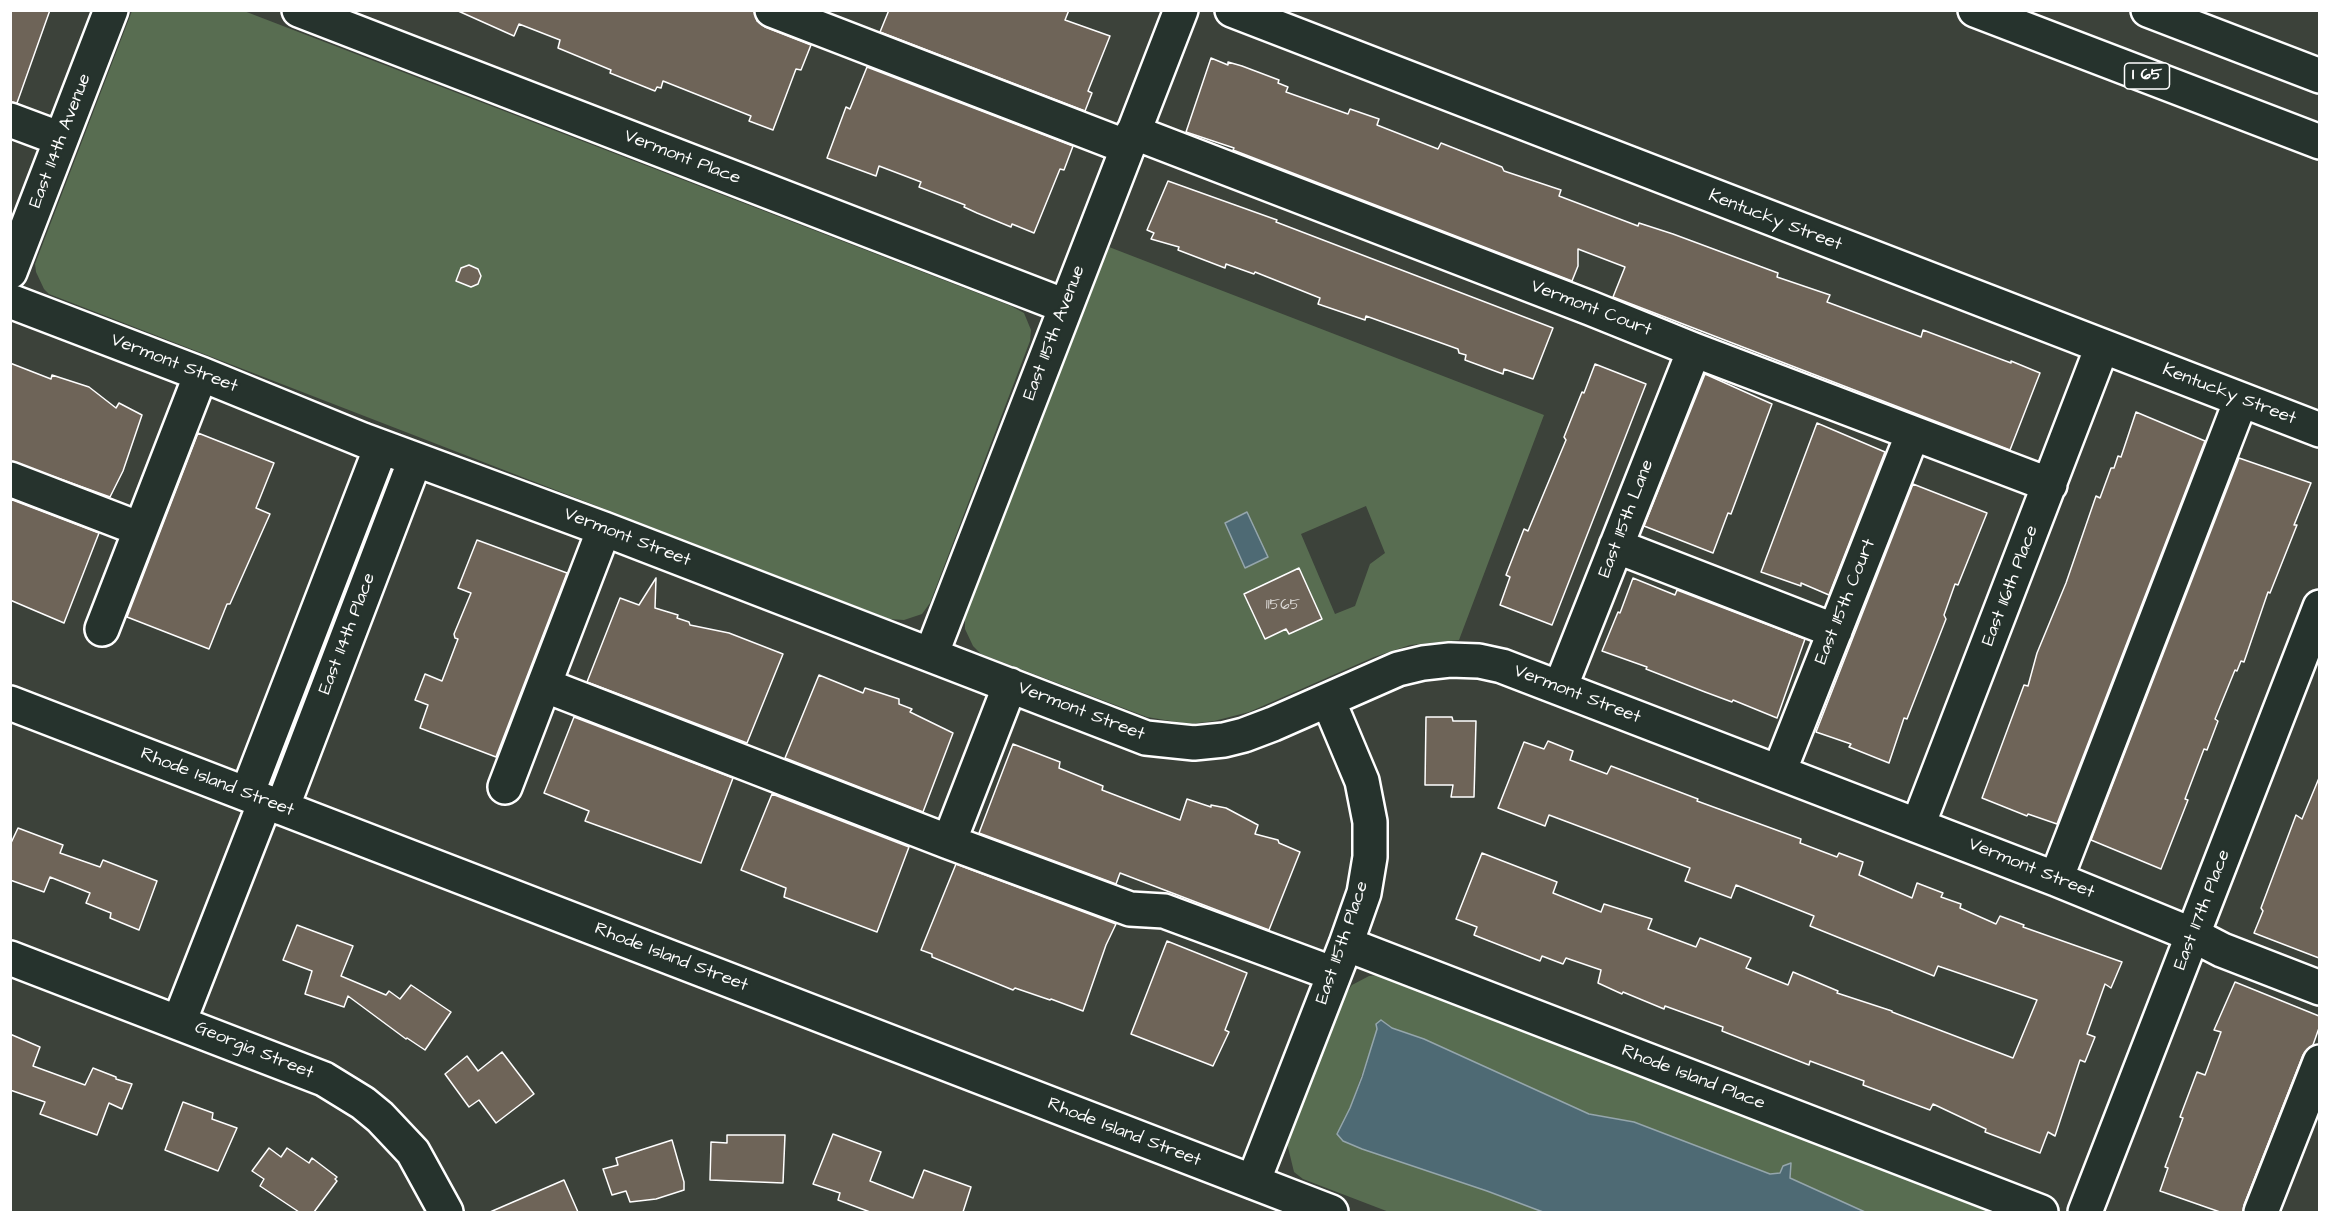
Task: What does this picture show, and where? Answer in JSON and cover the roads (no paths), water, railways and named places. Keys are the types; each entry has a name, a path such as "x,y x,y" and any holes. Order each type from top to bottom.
{"main road":[{"name":"East 114th Avenue","path":"10,272 111,10"},
{"name":"Vermont Place","path":"299,10 1065,306"},
{"name":"Vermont Court","path":"772,10 1590,308 1694,350 2050,485"},
{"name":"East 115th Avenue","path":"931,655 1181,10"},
{"name":"Kentucky Street","path":"1232,10 2319,430"},
{"name":"I 65","path":"1975,10 2319,142"},
{"path":"2148,10 2319,76"},
{"path":"10,120 61,139"},
{"name":"Vermont Street","path":"10,301 201,374 381,447 604,529 1146,738 1194,743 1244,735 1398,669 1424,663 1450,660 1502,666 2056,879 2193,935 2222,950 2319,988"},
{"name":"East 116th Place","path":"1918,825 2102,347"},
{"name":"East 115th Lane","path":"1560,688 1694,350"},
{"path":"102,629 201,374"},
{"path":"2056,879 2241,400"},
{"name":"East 115th Court","path":"1779,772 1913,433"},
{"name":"East 114th Place","path":"265,801 381,447"},
{"name":"East 114th Place","path":"179,1022 265,801 415,460"},
{"path":"10,479 140,529"},
{"path":"505,787 604,529"},
{"path":"1616,546 1835,631"},
{"name":"East 117th Place","path":"2085,1212 2319,607"},
{"path":"544,685 949,842 1130,909 1164,911 1334,974"},
{"path":"949,842 1010,685"},
{"name":"East 115th Place","path":"1252,1182 1346,944 1364,893 1370,857 1370,822 1362,781 1328,700"},
{"name":"Rhode Island Street","path":"10,703 1331,1212"},
{"name":"Rhode Island Place","path":"1346,944 2041,1212"},
{"name":"Georgia Street","path":"10,958 324,1079 363,1103 380,1117 413,1152 446,1212"},
{"path":"2261,1212 2319,1062"}],"water":[{"path":"1247,512 1268,557 1245,568 1225,523"},
{"path":"1381,1020 1392,1028 1424,1039 1589,1114 1634,1122 1770,1174 1780,1173 1783,1166 1791,1163 1790,1178 1865,1212 1543,1212 1362,1149 1343,1141 1337,1134 1362,1077 1377,1029 1376,1024"}]}
